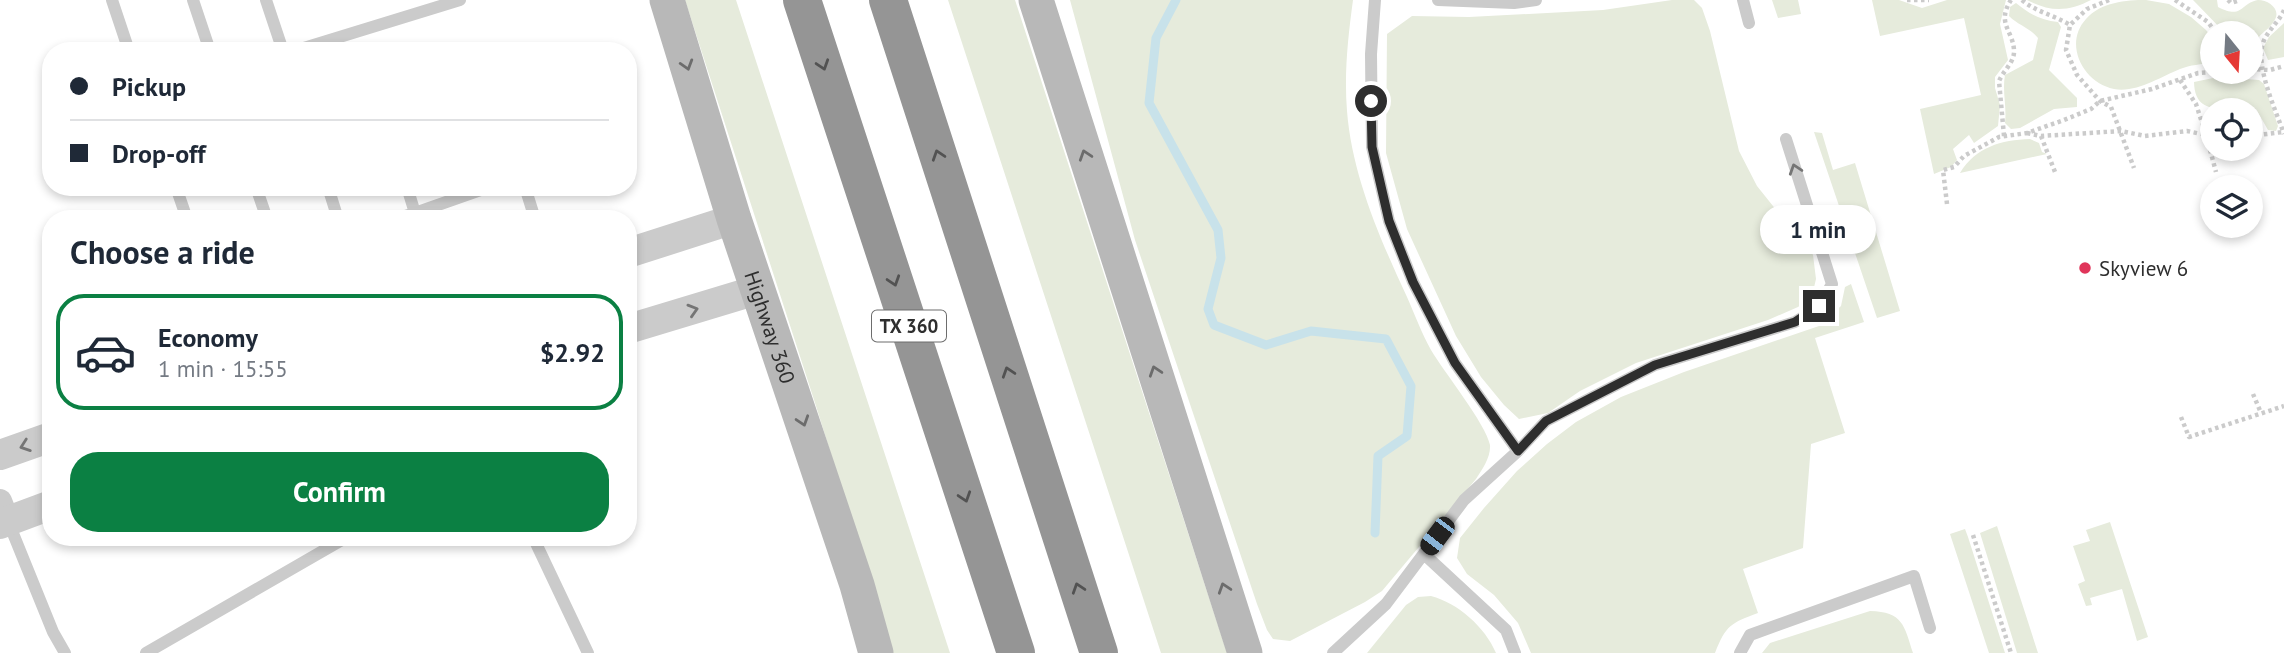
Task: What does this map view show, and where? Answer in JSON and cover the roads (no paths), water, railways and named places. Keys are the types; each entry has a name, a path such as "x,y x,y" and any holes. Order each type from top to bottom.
{"highway":[{"name":"TX 360","path":"802,0 1016,653"},
{"path":"888,0 1099,653"}],"main road":[{"name":"Highway 360","path":"667,0 734,219 857,585 876,653"},
{"path":"1036,0 1245,653"}],"street":[{"path":"637,250 734,219"},
{"path":"637,326 757,290"},
{"path":"0,455 42,440"},
{"path":"3,515 42,507"}],"lane":[{"path":"112,0 127,42"},
{"path":"194,0 208,42"},
{"path":"267,0 280,42"},
{"path":"323,42 460,0"},
{"path":"1375,0 1371,54 1372,147 1389,221 1413,282 1455,363 1518,451"},
{"path":"1438,0 1514,3 1536,0"},
{"path":"1743,0 1749,23"},
{"path":"1334,653 1386,604 1464,500 1518,451 1546,421 1655,365 1795,322 1819,306 1832,284 1786,139"},
{"path":"424,210 463,196"},
{"path":"3,515 53,632 65,653"},
{"path":"146,653 331,546"},
{"path":"537,546 588,653"},
{"path":"1424,554 1506,630 1515,653"},
{"path":"1740,653 1749,635 1914,576 1930,628"}],"waterway":[{"path":"1176,0 1156,38 1149,103 1218,230 1221,258 1208,309 1214,325 1266,345 1311,331 1386,339 1411,386 1407,436 1378,456 1375,533"}],"place":[{"name":"Skyview 6","path":"2085,268"}]}
